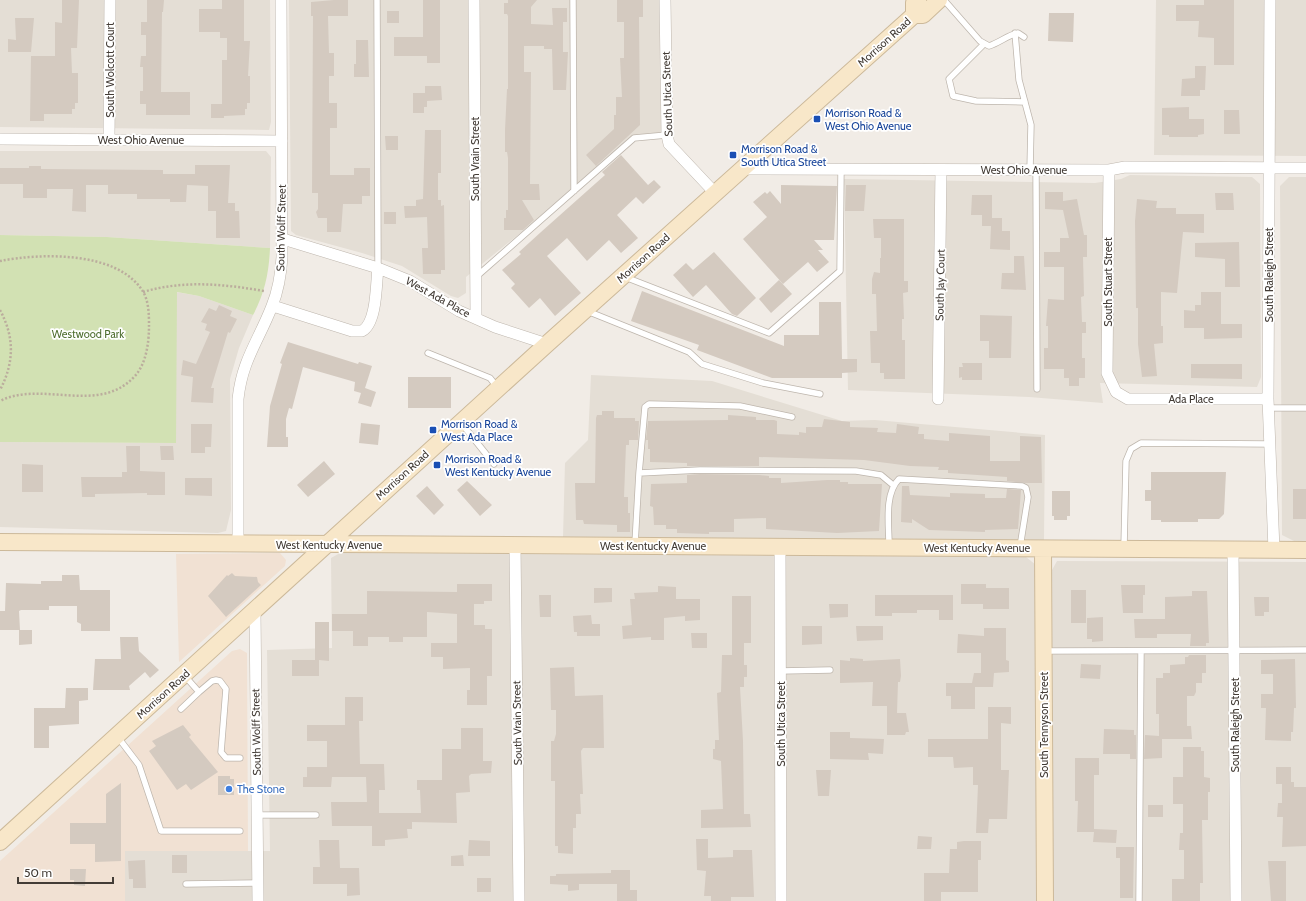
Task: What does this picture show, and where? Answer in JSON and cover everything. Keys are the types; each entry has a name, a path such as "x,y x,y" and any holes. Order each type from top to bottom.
{"street":[{"name":"South Wolcott Court","path":"109,140 110,0"},
{"name":"South Wolff Street","path":"238,545 238,399 240,381 244,367 272,306 281,269 283,239 281,0"},
{"name":"South Vrain Street","path":"474,0 476,318"},
{"name":"South Utica Street","path":"665,0 667,135 669,144 715,193"},
{"name":"Morrison Road","path":"0,842 255,611 325,545 742,169 916,7 923,15 940,0"},
{"name":"South Raleigh Street","path":"1270,0 1268,404 1274,550"},
{"name":"West Ohio Avenue","path":"0,139 282,141"},
{"name":"West Ohio Avenue","path":"742,169 1109,170 1125,167 1306,168"},
{"name":"South Jay Court","path":"938,399 941,170"},
{"name":"South Stuart Street","path":"1109,170 1107,372 1116,392"},
{"name":"West Ada Place","path":"283,239 378,268 410,281 459,311 494,327 547,344"},
{"path":"272,306 352,331 362,331 368,326 372,317 378,268"},
{"name":"Ada Place","path":"1116,392 1128,399 1268,404"},
{"name":"West Kentucky Avenue","path":"0,542 238,545 1306,550"},
{"name":"South Vrain Street","path":"515,546 519,901"},
{"name":"South Utica Street","path":"780,547 781,901"},
{"name":"South Tennyson Street","path":"1043,548 1045,901"},
{"name":"South Raleigh Street","path":"1233,550 1236,901"},
{"name":"South Wolff Street","path":"255,611 258,901"}],"lane":[{"path":"377,0 378,268"},
{"path":"573,0 574,191"},
{"path":"944,0 984,44 989,46 999,43 1018,33 1024,37"},
{"path":"1015,34 1019,80 1031,125 1037,390"},
{"path":"984,44 949,79 953,96 976,101 1025,102"},
{"path":"475,277 634,138 667,135"},
{"path":"623,276 769,333 840,271 842,170"},
{"path":"585,310 689,352 702,364 763,383 820,394"},
{"path":"428,353 490,378 499,388"},
{"path":"635,546 639,473 645,407 649,404 693,403 740,406 792,417"},
{"path":"1268,404 1306,408"},
{"path":"461,422 494,464"},
{"path":"1124,549 1126,462 1131,449 1141,443 1269,444"},
{"path":"639,473 700,470 856,471 881,476 893,485"},
{"path":"889,548 890,495 893,485 899,479 1022,486 1026,488 1028,498 1020,548"},
{"path":"1044,651 1306,650"},
{"path":"1139,901 1141,651"},
{"path":"780,671 830,670"},
{"path":"184,675 199,692"},
{"path":"181,709 212,681 216,680 223,684 226,689 221,752 226,758 240,758"},
{"path":"116,736 139,764 161,832 240,831"},
{"path":"257,815 316,815"},
{"path":"186,884 258,883"}],"path":[{"path":"0,261 54,256 86,260 114,268 127,274 143,292 149,318 148,337 144,359 134,377 106,395 91,397 61,394 29,395 8,397 0,401"},
{"path":"143,292 170,284 231,285 264,291"},
{"path":"0,310 10,334 12,348 7,376 0,390"}],"shaded area":[{"path":"0,0 270,0 271,122 269,130 0,127"},
{"path":"289,0 659,0 661,137 636,139 466,277 466,293 458,298 451,296 402,266 362,253 296,235 291,231"},
{"path":"1156,0 1306,0 1306,156 1154,155"},
{"path":"0,151 266,151 271,157 270,248 107,237 0,235"},
{"path":"1130,175 1252,177 1260,184 1261,377 1257,387 1100,383 1103,403 1029,397 848,390 844,179 1095,183 1121,179"},
{"path":"1289,177 1306,177 1306,542 1296,542 1282,535 1280,186"},
{"path":"176,292 199,296 253,315 239,348 230,379 231,510 226,531 218,533 0,527 0,442 176,443"},
{"path":"591,375 712,381 842,421 875,420 1045,435 1044,540 563,537 565,463 588,440"},
{"path":"280,553 286,560 285,566 179,662 176,554"},
{"path":"340,553 1026,557 1036,565 1037,901 125,901 125,851 270,851 267,650 332,648 331,558"},
{"path":"1057,561 1306,562 1306,901 1053,901 1052,570"},
{"path":"240,649 247,653 248,851 125,851 125,901 0,901 0,861 232,651"}],"green space":[{"name":"Westwood Park","path":"0,235 107,237 270,248 266,282 261,299 253,315 199,296 177,292 176,443 0,442"}],"building":[{"path":"62,0 79,0 77,48 71,48 72,73 78,73 78,103 75,103 75,109 72,109 72,114 44,114 44,121 30,121 31,56 55,56 55,22 62,23"},
{"path":"147,0 164,0 162,12 161,92 190,92 190,115 146,115 146,104 140,104 140,91 143,91 143,67 140,67 141,56 146,56 146,35 141,35 141,22 147,22"},
{"path":"222,0 244,0 244,41 250,41 248,76 250,76 250,103 247,103 245,115 211,118 211,104 222,104 222,60 227,60 227,38 220,38 220,32 199,32 199,9 222,9"},
{"path":"348,0 348,16 328,16 329,53 334,53 334,76 329,76 329,103 337,103 337,128 330,128 330,175 354,175 354,168 370,168 370,196 362,196 362,204 343,204 341,232 327,232 327,218 318,218 316,212 318,209 318,193 312,193 313,16 311,16 311,2"},
{"path":"423,0 440,0 440,63 427,63 427,56 394,56 394,37 423,37"},
{"path":"508,0 537,0 531,7 531,24 553,25 552,8 567,8 567,22 563,22 563,52 568,52 566,90 553,90 552,49 544,49 544,46 524,46 524,72 531,72 530,184 539,184 540,200 522,200 534,220 523,230 504,230 504,218 506,218 506,210 508,210 508,158 507,152 505,152 505,130 508,89 508,16 507,14 504,14 504,3 508,3"},
{"path":"617,0 643,0 643,17 639,17 640,125 596,166 586,155 614,129 616,97 622,97 620,58 624,58 624,22 617,22"},
{"path":"1204,0 1234,0 1234,65 1214,65 1214,38 1198,37 1199,21 1176,21 1176,5 1204,5"},
{"path":"387,11 399,11 399,23 387,23"},
{"path":"1049,13 1074,13 1073,42 1048,41"},
{"path":"15,18 34,18 31,52 8,52 8,39 16,40"},
{"path":"356,40 368,40 369,77 354,77 354,64 356,64"},
{"path":"1195,66 1206,66 1205,90 1200,90 1200,96 1181,96 1182,79 1195,78"},
{"path":"425,86 441,86 442,100 427,101 427,107 424,107 424,113 413,113 413,93 425,93"},
{"path":"1189,107 1189,119 1204,119 1204,134 1198,135 1198,137 1169,137 1169,135 1162,135 1162,108"},
{"path":"1224,110 1239,110 1240,134 1224,134"},
{"path":"425,130 441,130 441,173 438,173 438,200 441,200 441,206 444,205 445,270 441,270 441,274 423,274 422,248 428,248 427,217 405,218 404,206 416,206 416,200 423,199"},
{"path":"385,136 398,136 398,150 386,150"},
{"path":"621,155 648,185 654,180 661,187 643,204 636,197 617,215 638,238 621,253 609,240 587,261 567,238 547,256 581,293 555,316 540,298 529,308 511,288 515,284 502,270 521,254 519,252 605,175 602,172"},
{"path":"195,165 230,165 228,203 235,203 235,211 239,211 240,238 216,238 216,211 208,211 208,186 187,185 186,202 170,202 170,199 137,199 137,194 108,194 108,185 86,185 86,212 72,211 73,189 47,189 47,198 23,198 23,184 0,184 0,168 29,168 29,166 41,166 41,169 163,170 163,174 195,174"},
{"path":"781,185 837,186 834,240 814,240 823,250 818,250 829,262 817,272 808,262 783,284 743,239 767,217 753,202 765,192 767,194 770,191 781,204"},
{"path":"846,185 866,185 864,211 845,211"},
{"path":"1045,192 1063,192 1063,201 1077,199 1084,235 1087,235 1087,257 1083,257 1084,296 1081,297 1082,322 1086,322 1086,333 1082,333 1082,358 1085,358 1085,378 1079,378 1079,386 1069,386 1069,378 1064,378 1064,369 1044,369 1044,348 1048,348 1048,326 1046,326 1048,299 1064,300 1064,267 1044,267 1044,252 1060,252 1060,238 1069,238 1063,210 1045,209"},
{"path":"1215,193 1233,193 1234,210 1216,210"},
{"path":"972,195 992,195 992,218 1002,218 1002,231 1010,231 1010,250 990,249 991,226 982,226 982,215 971,215"},
{"path":"1137,199 1157,201 1156,208 1176,208 1176,214 1204,214 1204,233 1183,232 1177,293 1161,292 1161,326 1163,326 1163,343 1154,344 1157,376 1142,377 1138,344 1135,221"},
{"path":"384,212 396,212 396,224 384,224"},
{"path":"873,219 904,219 904,281 908,281 908,292 903,293 904,319 902,319 902,340 905,340 905,379 884,379 884,373 880,373 880,363 871,363 870,331 877,331 876,294 872,294 872,279 874,272 880,273 881,258 881,238 874,238"},
{"path":"1239,242 1240,287 1225,287 1225,259 1195,257 1195,243"},
{"path":"714,252 756,298 737,316 732,314 706,285 693,297 673,275 686,263 693,270"},
{"path":"1014,256 1024,256 1026,290 1001,289 1002,273 1014,273"},
{"path":"779,280 792,294 771,313 759,299"},
{"path":"642,291 784,346 784,335 819,335 819,302 841,302 842,359 857,359 857,372 842,373 842,378 772,378 697,350 699,345 631,321"},
{"path":"1201,292 1221,292 1221,324 1242,324 1242,338 1204,339 1204,328 1184,328 1184,310 1195,311 1195,305 1201,305"},
{"path":"219,305 232,311 230,316 237,319 230,333 228,332 211,388 214,388 213,403 191,402 193,377 181,375 183,360 196,364 210,332 205,330 207,324 201,322 209,308 216,311"},
{"path":"980,315 1012,316 1011,358 989,358 989,341 980,341"},
{"path":"288,342 358,364 359,362 372,366 365,388 376,392 371,407 358,403 361,393 354,391 355,382 303,367 292,409 289,408 286,419 286,437 288,437 288,447 267,447 270,406 282,364 280,363"},
{"path":"962,363 982,363 982,380 962,380 962,377 959,378 959,367 963,367"},
{"path":"1191,364 1242,364 1242,379 1191,378"},
{"path":"408,377 451,377 451,408 408,408"},
{"path":"602,411 614,411 614,418 635,418 635,421 639,421 638,440 629,440 629,445 626,445 624,497 628,497 630,532 617,532 617,525 584,524 583,520 576,520 575,483 595,483 596,418 597,415 602,415"},
{"path":"728,415 756,417 756,420 777,421 777,434 799,435 799,432 806,433 806,427 822,427 824,419 850,422 850,427 878,428 877,432 896,433 897,424 919,427 918,434 924,434 924,439 949,441 949,433 990,436 990,461 1020,461 1020,436 1041,437 1042,483 1007,481 1007,477 948,473 948,470 938,470 939,467 910,466 864,460 759,457 759,466 687,466 687,463 650,462 650,449 648,449 648,440 646,440 648,421 728,420"},
{"path":"361,423 380,425 378,445 359,443"},
{"path":"191,424 212,424 211,447 205,447 205,453 191,453"},
{"path":"126,446 140,446 140,471 165,472 165,495 147,495 147,493 95,494 95,497 82,497 81,477 122,477 122,472 127,472"},
{"path":"160,446 173,446 174,460 161,460"},
{"path":"324,461 335,474 308,497 297,485"},
{"path":"22,464 43,465 43,492 22,492"},
{"path":"1151,472 1226,472 1224,514 1219,519 1198,519 1198,522 1161,522 1161,520 1151,520 1151,501 1145,501 1145,490 1151,490"},
{"path":"687,475 769,476 769,478 781,478 781,483 840,480 840,482 848,482 848,484 882,484 879,531 837,533 766,529 766,518 734,519 734,532 709,532 709,534 677,533 677,529 666,529 666,525 654,525 653,507 650,506 651,484 687,483"},
{"path":"185,478 212,478 212,496 185,495"},
{"path":"467,481 492,505 480,516 457,490"},
{"path":"427,486 444,505 434,515 416,496"},
{"path":"902,486 909,486 910,495 950,497 950,493 985,494 985,498 1006,498 1007,489 1021,490 1018,529 985,530 985,532 929,530 912,519 912,523 901,522"},
{"path":"1293,489 1306,489 1306,519 1293,519"},
{"path":"1052,491 1070,491 1070,516 1067,516 1067,520 1054,520 1054,516 1052,516"},
{"path":"232,573 235,576 257,577 258,582 261,585 226,617 208,596 227,575 228,576"},
{"path":"62,575 79,575 80,590 110,590 110,631 81,631 81,624 77,622 77,606 49,606 49,610 21,610 19,611 20,630 0,630 0,611 5,611 6,583 41,584 41,581 62,581"},
{"path":"457,584 492,584 492,601 484,601 484,604 474,604 474,625 485,625 485,629 492,629 492,676 487,676 487,705 467,705 467,690 470,690 470,668 443,669 443,657 431,657 431,643 457,643 457,614 427,612 427,637 403,637 403,642 389,642 389,637 368,637 368,646 353,646 353,631 332,631 332,614 367,614 367,591 457,592"},
{"path":"961,584 986,584 986,588 1009,588 1009,609 983,609 983,604 961,604"},
{"path":"1121,585 1145,585 1145,595 1143,595 1143,613 1123,613"},
{"path":"658,586 676,587 676,599 700,599 700,620 685,621 685,616 664,618 664,640 651,640 651,637 623,639 622,626 632,625 630,599 635,599 634,593 658,592"},
{"path":"594,588 612,588 612,602 594,603"},
{"path":"1071,590 1086,590 1086,623 1071,623"},
{"path":"1192,591 1207,591 1209,643 1206,643 1206,646 1190,646 1191,634 1157,634 1157,638 1135,638 1134,619 1165,619 1165,597 1192,596"},
{"path":"539,595 551,595 551,617 540,617"},
{"path":"875,595 953,595 953,620 939,620 939,610 917,610 917,613 892,613 892,616 875,616"},
{"path":"732,596 751,596 751,643 744,643 744,665 747,665 747,677 744,677 744,687 740,687 743,741 744,814 750,814 751,827 701,828 701,810 723,809 721,761 713,759 713,749 715,749 715,740 719,740 717,693 721,692 722,655 732,655"},
{"path":"1254,597 1269,597 1269,612 1264,612 1264,616 1255,616"},
{"path":"829,604 848,604 848,617 830,618"},
{"path":"591,615 592,624 600,624 600,636 577,636 577,632 574,632 573,616"},
{"path":"1103,617 1103,641 1092,642 1092,639 1087,639 1087,618"},
{"path":"315,622 329,622 329,661 319,660 319,676 292,676 292,660 315,660"},
{"path":"802,626 822,626 822,644 802,645"},
{"path":"856,626 883,626 883,640 857,641"},
{"path":"984,628 1006,628 1006,660 1009,661 1009,672 994,673 993,687 975,687 975,709 951,709 951,696 946,696 946,683 972,683 974,673 981,673 981,653 957,653 958,634 984,636"},
{"path":"19,630 32,630 32,644 19,645"},
{"path":"691,633 707,633 707,648 692,648"},
{"path":"120,637 138,637 139,651 159,670 150,678 145,672 129,686 130,690 93,690 95,659 121,659"},
{"path":"1189,655 1206,655 1206,673 1202,673 1202,683 1196,683 1196,692 1194,696 1187,696 1187,726 1191,726 1192,739 1162,739 1162,758 1144,759 1145,735 1159,736 1159,714 1156,714 1156,678 1163,678 1163,673 1170,673 1170,665 1185,664 1185,657 1188,657"},
{"path":"850,658 863,659 863,661 900,659 901,676 900,682 898,682 897,713 906,713 909,732 906,732 905,735 887,735 887,706 872,706 873,682 840,683 840,660 850,661"},
{"path":"1295,659 1296,708 1294,708 1291,741 1265,740 1266,708 1261,708 1261,694 1273,694 1273,674 1261,674 1261,660"},
{"path":"1081,664 1101,665 1100,679 1080,678"},
{"path":"574,667 575,696 603,695 604,748 583,748 581,751 583,794 580,794 581,814 576,814 576,828 573,828 573,854 558,853 558,846 555,846 555,781 551,781 551,741 554,741 556,734 556,710 551,710 550,668"},
{"path":"66,688 88,688 88,700 79,701 79,724 49,726 49,748 34,748 34,708 65,708"},
{"path":"345,697 363,697 363,721 359,721 360,764 384,764 385,790 379,790 379,813 421,813 420,790 417,790 417,780 442,780 442,749 461,749 461,728 483,728 483,761 492,761 491,773 471,774 469,776 470,792 456,793 457,823 412,822 412,829 407,829 408,838 385,840 385,846 372,846 372,826 332,826 331,802 367,802 366,777 332,777 331,787 303,787 303,777 307,777 307,767 327,767 327,741 307,741 307,725 345,725"},
{"path":"988,707 1011,707 1011,724 1001,723 1001,770 1009,770 1007,819 989,819 988,833 976,833 978,785 973,785 973,767 954,768 953,757 928,757 928,739 988,739"},
{"path":"183,725 191,735 189,737 218,772 191,790 186,784 177,790 149,751 156,746 152,741"},
{"path":"1104,729 1134,730 1134,735 1136,735 1136,759 1130,759 1130,754 1103,754"},
{"path":"830,732 850,732 850,738 884,739 883,754 868,753 869,760 830,759"},
{"path":"1183,747 1201,747 1201,751 1204,751 1204,777 1210,778 1210,792 1208,792 1208,820 1202,820 1203,883 1200,883 1200,901 1172,901 1172,879 1184,879 1184,850 1179,850 1180,833 1183,833 1183,804 1173,804 1173,777 1183,777"},
{"path":"1075,758 1099,758 1099,775 1094,775 1094,829 1117,830 1116,843 1093,842 1094,832 1077,832 1078,801 1075,801"},
{"path":"1276,767 1291,767 1291,782 1294,782 1294,787 1306,787 1306,846 1282,847 1283,817 1277,817 1278,803 1282,803 1282,784 1276,784"},
{"path":"816,770 831,770 829,796 818,796"},
{"name":"The Stone","path":"218,776 230,776 230,779 234,779 234,795 218,795"},
{"path":"121,783 121,861 95,862 95,844 70,844 70,823 106,823 106,794"},
{"path":"1148,805 1163,805 1163,817 1148,817"},
{"path":"918,836 932,837 931,849 917,849"},
{"path":"696,839 708,839 708,858 733,857 733,850 752,850 754,897 731,897 731,901 711,901 711,896 704,896 706,871 697,870"},
{"path":"319,840 339,840 340,868 359,868 360,895 347,896 347,884 313,884 313,867 320,867"},
{"path":"469,840 490,841 490,856 468,856"},
{"path":"981,841 981,860 978,860 978,892 941,892 941,901 924,901 924,873 949,873 950,849 957,849 957,842"},
{"path":"1116,847 1134,847 1133,898 1120,898 1120,858 1116,858"},
{"path":"172,855 187,855 187,873 172,873"},
{"path":"463,855 464,866 451,866 451,856"},
{"path":"145,860 146,888 133,888 133,879 129,879 128,861"},
{"path":"1268,861 1286,861 1286,901 1271,901"},
{"path":"70,869 86,869 85,886 74,885 74,880 70,880"},
{"path":"611,870 630,870 630,890 637,890 637,901 617,901 617,884 579,884 579,890 568,891 568,885 550,884 550,876 556,876 556,874 611,873"},
{"path":"477,878 491,878 491,892 477,892"}],"place":[{"name":"Morrison Road & West Ohio Avenue","path":"817,119"},
{"name":"Morrison Road & South Utica Street","path":"733,155"},
{"name":"Morrison Road & West Ada Place","path":"433,430"},
{"name":"Morrison Road & West Kentucky Avenue","path":"437,465"},
{"name":"The Stone","path":"229,789"}]}
